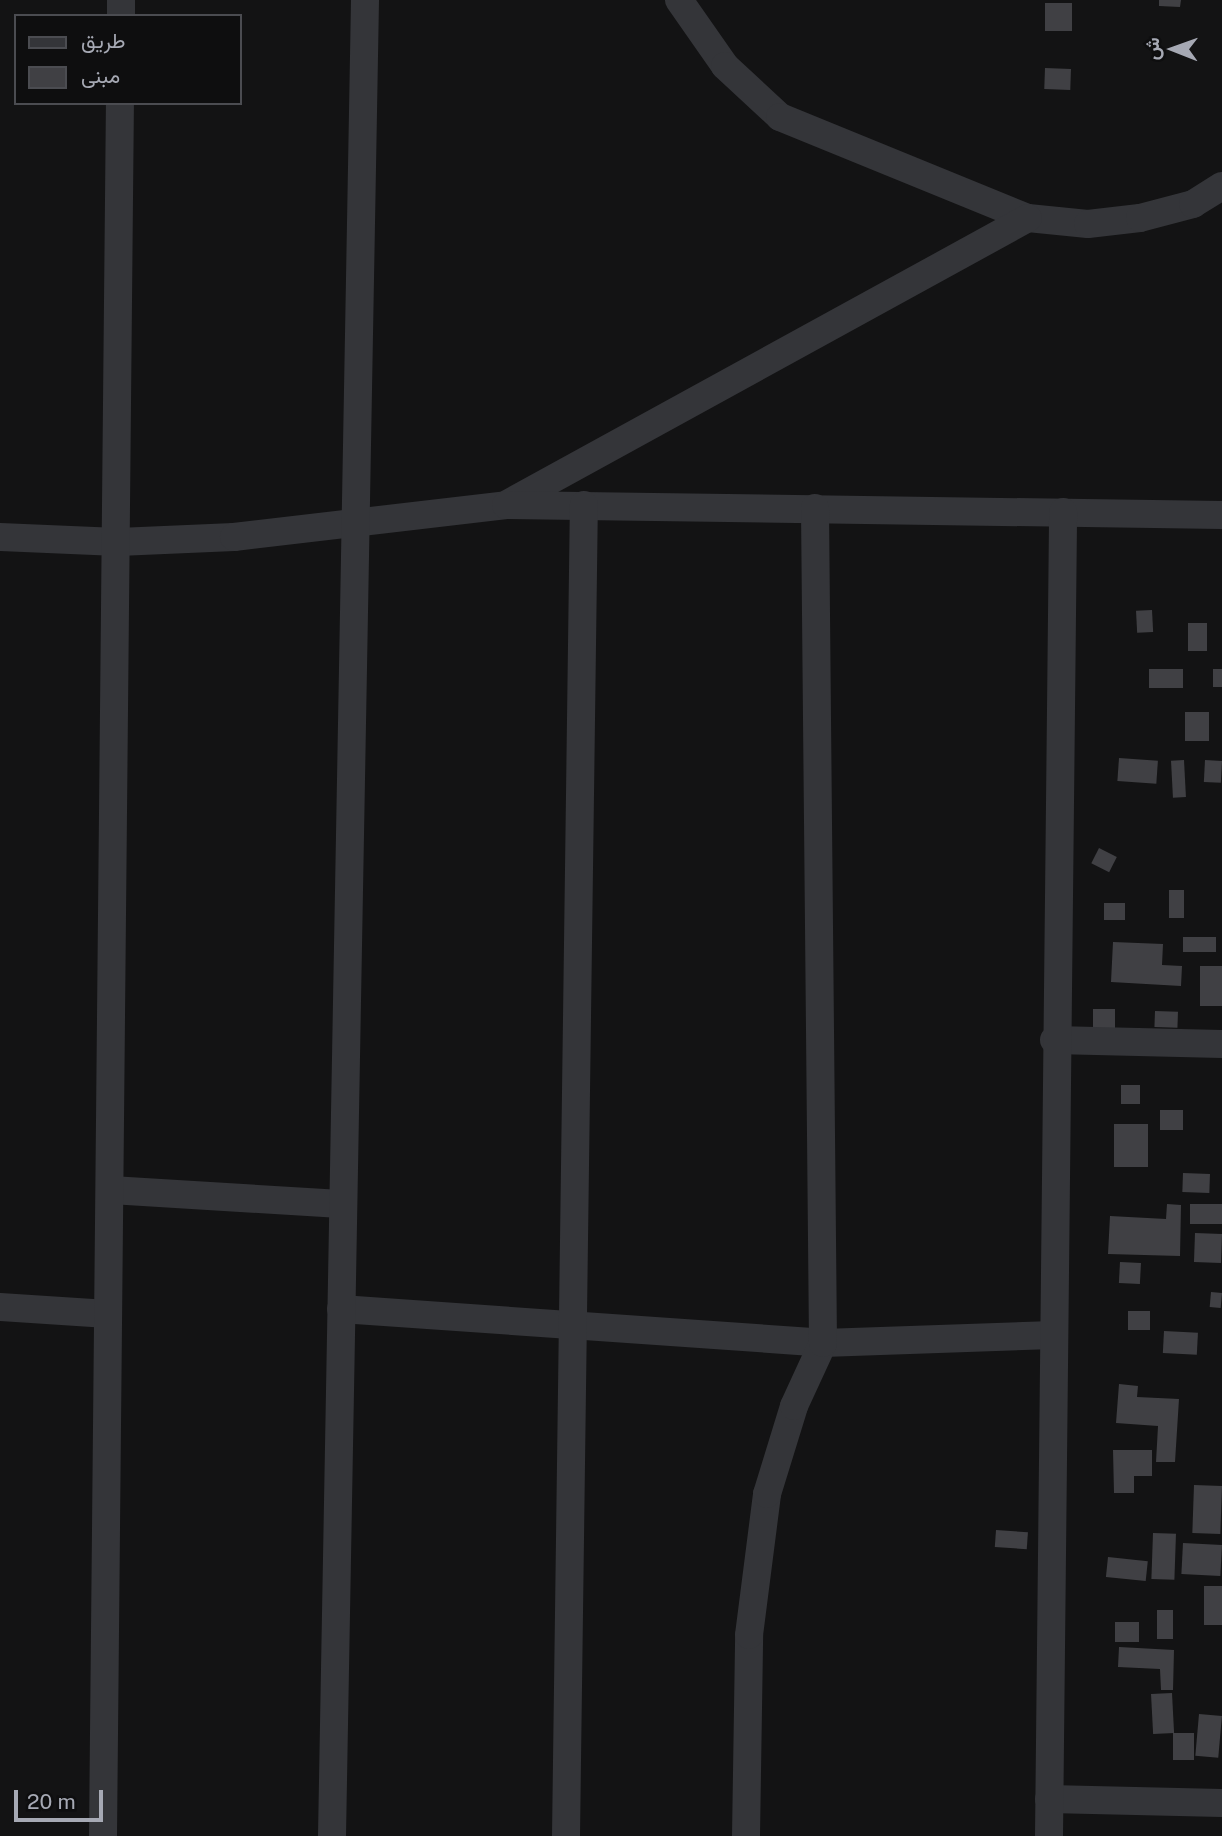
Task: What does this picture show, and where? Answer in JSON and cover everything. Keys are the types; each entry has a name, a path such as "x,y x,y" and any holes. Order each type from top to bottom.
{"street":[{"path":"327,1832 341,1309 353,526 365,0"},
{"path":"679,0 725,66 780,117 1028,218 1088,224 1140,218 1193,204 1222,186"},
{"path":"103,1836 118,542 120,105"},
{"path":"506,505 1028,218"},
{"path":"0,537 118,542 353,526 506,505 1222,515"},
{"path":"566,1836 577,1327 584,505"},
{"path":"746,1836 748,1635 767,1494 794,1406 823,1343 814,508"},
{"path":"1049,1836 1054,1041 1063,512"},
{"path":"1054,1041 1222,1044"},
{"path":"111,1190 341,1204"},
{"path":"0,1307 108,1314"},
{"path":"341,1309 823,1343 1053,1335"},
{"path":"1049,1799 1222,1803"}],"building":[{"path":"1159,0 1181,0 1180,7 1159,6"},
{"path":"1045,3 1072,3 1072,31 1045,31"},
{"path":"1045,68 1071,69 1070,90 1044,89"},
{"path":"1152,610 1153,632 1137,633 1136,611"},
{"path":"1188,623 1207,623 1207,651 1188,651"},
{"path":"1149,669 1183,669 1183,688 1149,688"},
{"path":"1213,669 1222,669 1222,687 1213,687"},
{"path":"1185,712 1209,712 1209,741 1185,741"},
{"path":"1119,758 1158,761 1156,784 1117,781"},
{"path":"1184,760 1186,797 1173,798 1171,761"},
{"path":"1205,760 1222,761 1221,783 1204,782"},
{"path":"1099,848 1117,857 1109,872 1091,863"},
{"path":"1169,890 1184,890 1184,918 1169,918"},
{"path":"1104,903 1125,903 1125,920 1104,920"},
{"path":"1183,937 1216,937 1216,952 1183,952"},
{"path":"1113,942 1163,944 1162,965 1182,966 1181,986 1111,982"},
{"path":"1200,966 1222,966 1222,1006 1200,1006"},
{"path":"1093,1009 1115,1009 1115,1028 1093,1028"},
{"path":"1155,1011 1178,1012 1177,1028 1154,1027"},
{"path":"1121,1085 1140,1085 1140,1104 1121,1104"},
{"path":"1160,1110 1183,1110 1183,1130 1160,1130"},
{"path":"1114,1124 1148,1124 1148,1167 1114,1167"},
{"path":"1183,1173 1210,1174 1209,1193 1182,1192"},
{"path":"1167,1204 1181,1205 1180,1256 1108,1254 1110,1216 1166,1219"},
{"path":"1190,1204 1222,1204 1222,1224 1190,1224"},
{"path":"1195,1233 1222,1234 1221,1263 1194,1262"},
{"path":"1120,1262 1141,1263 1140,1284 1119,1283"},
{"path":"1211,1292 1222,1293 1221,1308 1210,1307"},
{"path":"1128,1311 1150,1311 1150,1330 1128,1330"},
{"path":"1164,1331 1198,1333 1197,1355 1163,1353"},
{"path":"1119,1384 1138,1386 1137,1397 1179,1399 1175,1462 1156,1462 1158,1426 1116,1423"},
{"path":"1113,1450 1152,1450 1152,1476 1134,1476 1134,1493 1114,1493"},
{"path":"1194,1485 1222,1486 1220,1534 1192,1533"},
{"path":"996,1530 1028,1532 1027,1549 995,1547"},
{"path":"1153,1533 1176,1534 1174,1580 1151,1579"},
{"path":"1183,1543 1222,1545 1220,1576 1181,1574"},
{"path":"1108,1557 1148,1561 1146,1581 1106,1577"},
{"path":"1204,1586 1222,1586 1222,1625 1204,1625"},
{"path":"1157,1610 1173,1610 1173,1639 1157,1639"},
{"path":"1115,1622 1139,1622 1139,1642 1115,1642"},
{"path":"1119,1647 1174,1650 1173,1690 1161,1690 1160,1669 1118,1667"},
{"path":"1172,1693 1174,1733 1153,1734 1151,1694"},
{"path":"1199,1714 1222,1716 1218,1758 1195,1756"},
{"path":"1173,1733 1194,1733 1194,1760 1173,1760"}]}
